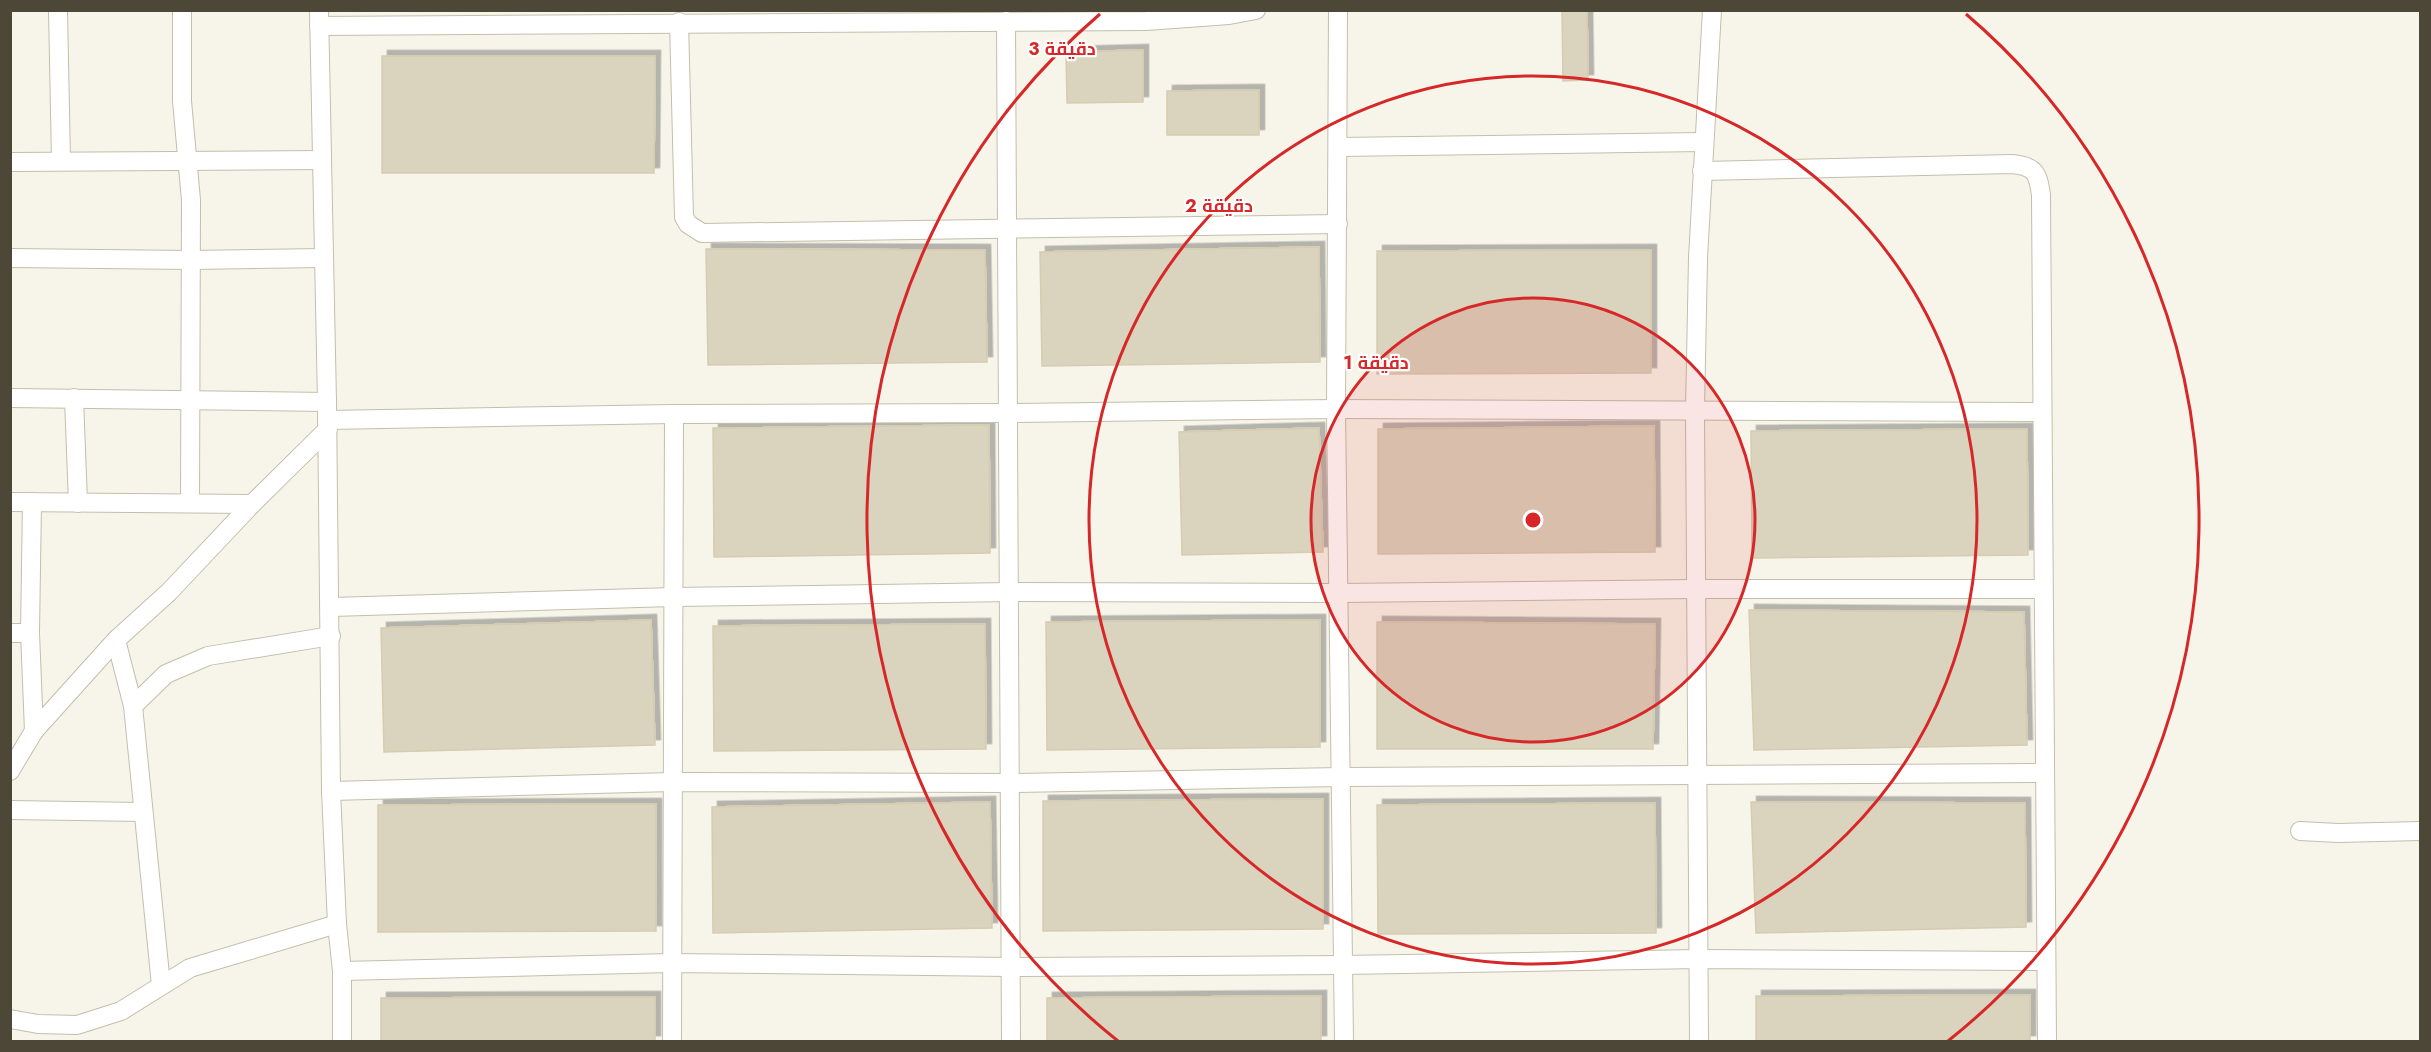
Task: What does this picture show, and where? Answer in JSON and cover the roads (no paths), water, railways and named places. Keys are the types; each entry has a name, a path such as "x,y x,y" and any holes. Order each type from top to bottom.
{"street":[{"path":"58,10 60,161"},
{"path":"182,10 182,101 188,160 191,260 190,503"},
{"path":"342,1041 342,971 337,924 332,790 331,607 319,18 679,22 705,16 1006,21 1190,19 1256,10"},
{"path":"1338,10 1336,409 1344,1041"},
{"path":"1699,1041 1695,410 1698,258 1712,10"},
{"path":"1006,21 1011,1041"},
{"path":"679,22 684,217 695,230 712,234 1338,224"},
{"path":"1338,147 1703,142"},
{"path":"10,162 321,160"},
{"path":"1702,171 2012,164 2023,165 2034,170 2039,179 2041,195 2047,1041"},
{"path":"10,258 191,260 324,258"},
{"path":"10,398 191,399 327,417 1007,414 1336,409 2042,412"},
{"path":"74,398 78,502"},
{"path":"672,1041 674,414"},
{"path":"10,771 34,731 116,640 170,592 252,504 327,417"},
{"path":"10,502 252,504"},
{"path":"32,502 30,633 34,731"},
{"path":"331,607 675,597 1010,592 1339,593 1695,589 2043,589"},
{"path":"10,633 30,633"},
{"path":"133,706 166,674 208,656 331,636"},
{"path":"116,640 133,706 161,985"},
{"path":"332,790 673,782 1011,783 1341,777 1697,777 2045,773"},
{"path":"10,810 143,812"},
{"path":"2300,831 2338,833 2421,831"},
{"path":"10,1020 38,1024 77,1025 121,1011 190,969 337,924"},
{"path":"342,971 671,963 1010,967 1343,965 1699,959 2046,962"}]}
